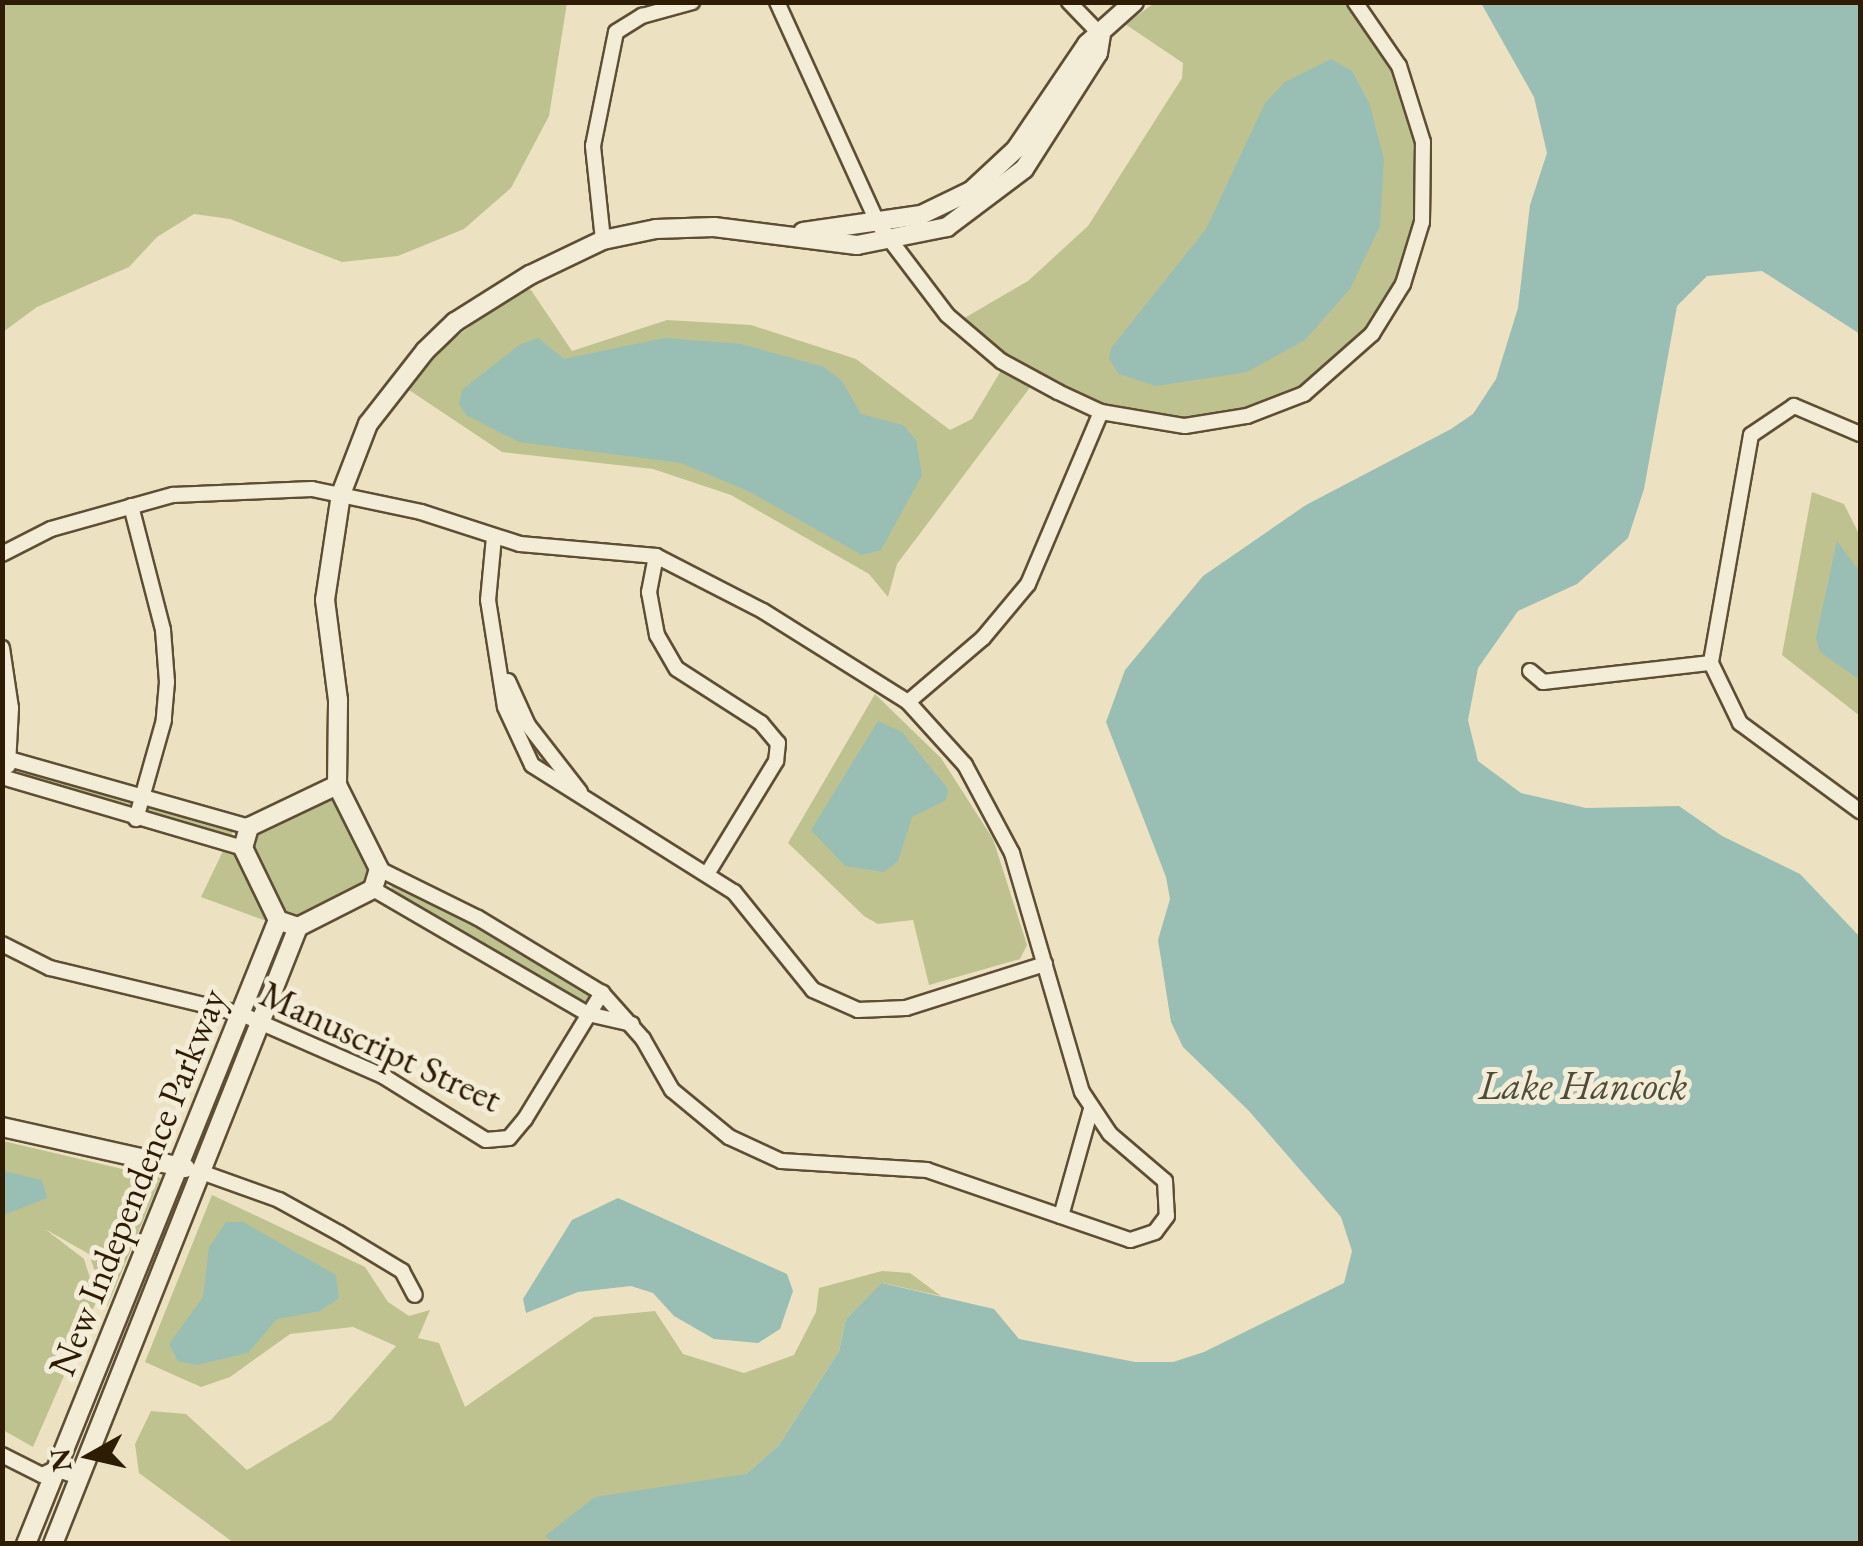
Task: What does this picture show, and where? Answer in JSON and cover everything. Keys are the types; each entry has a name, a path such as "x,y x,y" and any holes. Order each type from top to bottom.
{"street":[{"path":"602,240 593,146 616,32 642,16 692,2"},
{"path":"777,2 878,224 912,276 968,335 1002,362 1101,412 1184,426 1279,406 1350,358 1390,309 1422,222 1423,142 1399,66 1356,2"},
{"path":"1069,2 1101,35"},
{"path":"2,554 52,529 131,506 222,489 341,494 494,538 656,556 856,664 908,702 952,748 991,807 1091,1108 1165,1181 1167,1216 1156,1232 1130,1240 927,1170 830,1168 782,1160 746,1145 672,1090 632,1024 602,993 379,868 337,785 338,700 325,600 341,494 368,424 425,350 455,322 530,275 602,240 656,229 768,233 878,224 941,207 994,173 1087,44 1134,2"},
{"path":"768,233 826,243 889,241 947,227 1007,187 1098,53 1101,35"},
{"path":"1860,434 1794,406 1760,423 1751,435 1711,664 1740,723 1860,811"},
{"path":"908,702 983,638 1028,584 1101,412"},
{"path":"131,506 163,630 167,682 136,820"},
{"path":"494,538 488,600 504,672 528,724 584,796 707,874 756,913 813,990 858,1010 906,1008 1045,964"},
{"path":"656,556 648,592 657,635 677,669 761,724 778,742 776,761 707,874"},
{"path":"2,648 6,759 3,779 243,848"},
{"path":"1530,671 1543,682 1711,664"},
{"path":"6,759 249,827 337,785"},
{"path":"249,827 243,848 278,920 298,927 373,889 379,868"},
{"path":"373,889 588,1014 632,1024"},
{"name":"New Independence Parkway","path":"26,1544 278,920"},
{"name":"New Independence Parkway","path":"53,1544 298,927"},
{"name":"Manuscript Street","path":"2,944 50,968 241,1014 383,1076 486,1140 509,1138 525,1119 602,993"},
{"path":"1060,1216 1091,1108"},
{"path":"2,1126 178,1166 279,1200 402,1271 415,1294"},
{"path":"2,1454 42,1475 55,1470 80,1478"}],"green space":[{"path":"3,2 567,3 549,116 511,188 464,229 398,256 342,262 230,219 194,214 157,237 129,267 37,307 3,332"},
{"path":"1156,2 1345,3 1400,82 1419,151 1414,233 1398,281 1374,322 1341,359 1298,390 1226,415 1163,418 1101,405 1015,362 961,320 1028,281 1088,226 1182,78 1183,63 1125,24"},
{"path":"520,288 531,290 572,351 667,320 751,325 856,359 950,430 972,419 1002,369 1031,386 897,564 888,597 869,574 731,495 653,469 502,452 406,388 451,341"},
{"path":"1812,492 1844,504 1860,536 1860,716 1782,655"},
{"path":"875,694 941,758 993,839 1027,945 1020,959 929,985 913,920 878,924 864,916 788,843"},
{"path":"25,767 134,799 133,805 24,780"},
{"path":"326,797 338,802 371,868 369,884 300,919 281,912 250,848 253,832"},
{"path":"145,804 233,830 232,836 143,813"},
{"path":"224,849 242,856 272,923 201,897"},
{"path":"392,880 420,891 593,997 583,1006 391,894"},
{"path":"3,1141 161,1178 107,1307 89,1254 45,1229 84,1259 97,1300 33,1447 3,1430"},
{"path":"212,1195 365,1267 388,1302 409,1316 430,1310 418,1338 439,1343 465,1407 594,1317 655,1311 683,1354 744,1373 794,1355 816,1312 819,1288 882,1271 910,1273 941,1296 883,1283 846,1319 839,1351 779,1445 746,1474 546,1536 554,1543 234,1543 139,1473 135,1444 151,1411 186,1414 247,1470 331,1420 396,1346 353,1327 290,1334 230,1377 201,1387 145,1362"}],"water":[{"name":"Lake Hancock","path":"1481,3 1860,3 1860,334 1762,271 1707,276 1677,306 1644,489 1628,538 1577,584 1518,611 1478,668 1468,720 1478,761 1521,793 1586,808 1679,806 1722,836 1800,874 1860,937 1860,1543 554,1543 545,1536 595,1497 746,1474 779,1445 839,1351 846,1319 882,1283 994,1309 1019,1339 1135,1362 1173,1362 1204,1352 1344,1283 1352,1251 1341,1217 1249,1111 1183,1047 1171,1022 1158,940 1170,899 1166,877 1106,722 1125,670 1203,576 1306,505 1451,429 1473,414 1496,379 1518,308 1530,205 1547,153 1534,97"},
{"path":"1331,59 1352,71 1369,103 1384,159 1380,226 1350,289 1305,340 1247,372 1156,386 1119,374 1109,359 1111,348 1206,229 1265,103 1285,82"},
{"path":"538,338 564,359 664,338 741,344 824,367 842,381 861,414 903,425 916,440 922,475 881,550 862,555 746,490 681,463 519,442 466,415 459,404 462,390 519,345"},
{"path":"1837,541 1860,572 1860,680 1820,652 1816,638"},
{"path":"878,721 902,732 948,789 946,800 912,817 898,861 884,872 845,866 811,830"},
{"path":"3,1171 42,1180 47,1198 3,1215"},
{"path":"618,1198 787,1274 793,1291 780,1329 758,1343 714,1339 674,1316 653,1293 631,1286 578,1292 526,1313 523,1299 572,1220"},
{"path":"226,1222 243,1222 336,1275 339,1298 320,1311 277,1319 248,1353 197,1365 178,1361 169,1344 203,1297 209,1247"}]}
